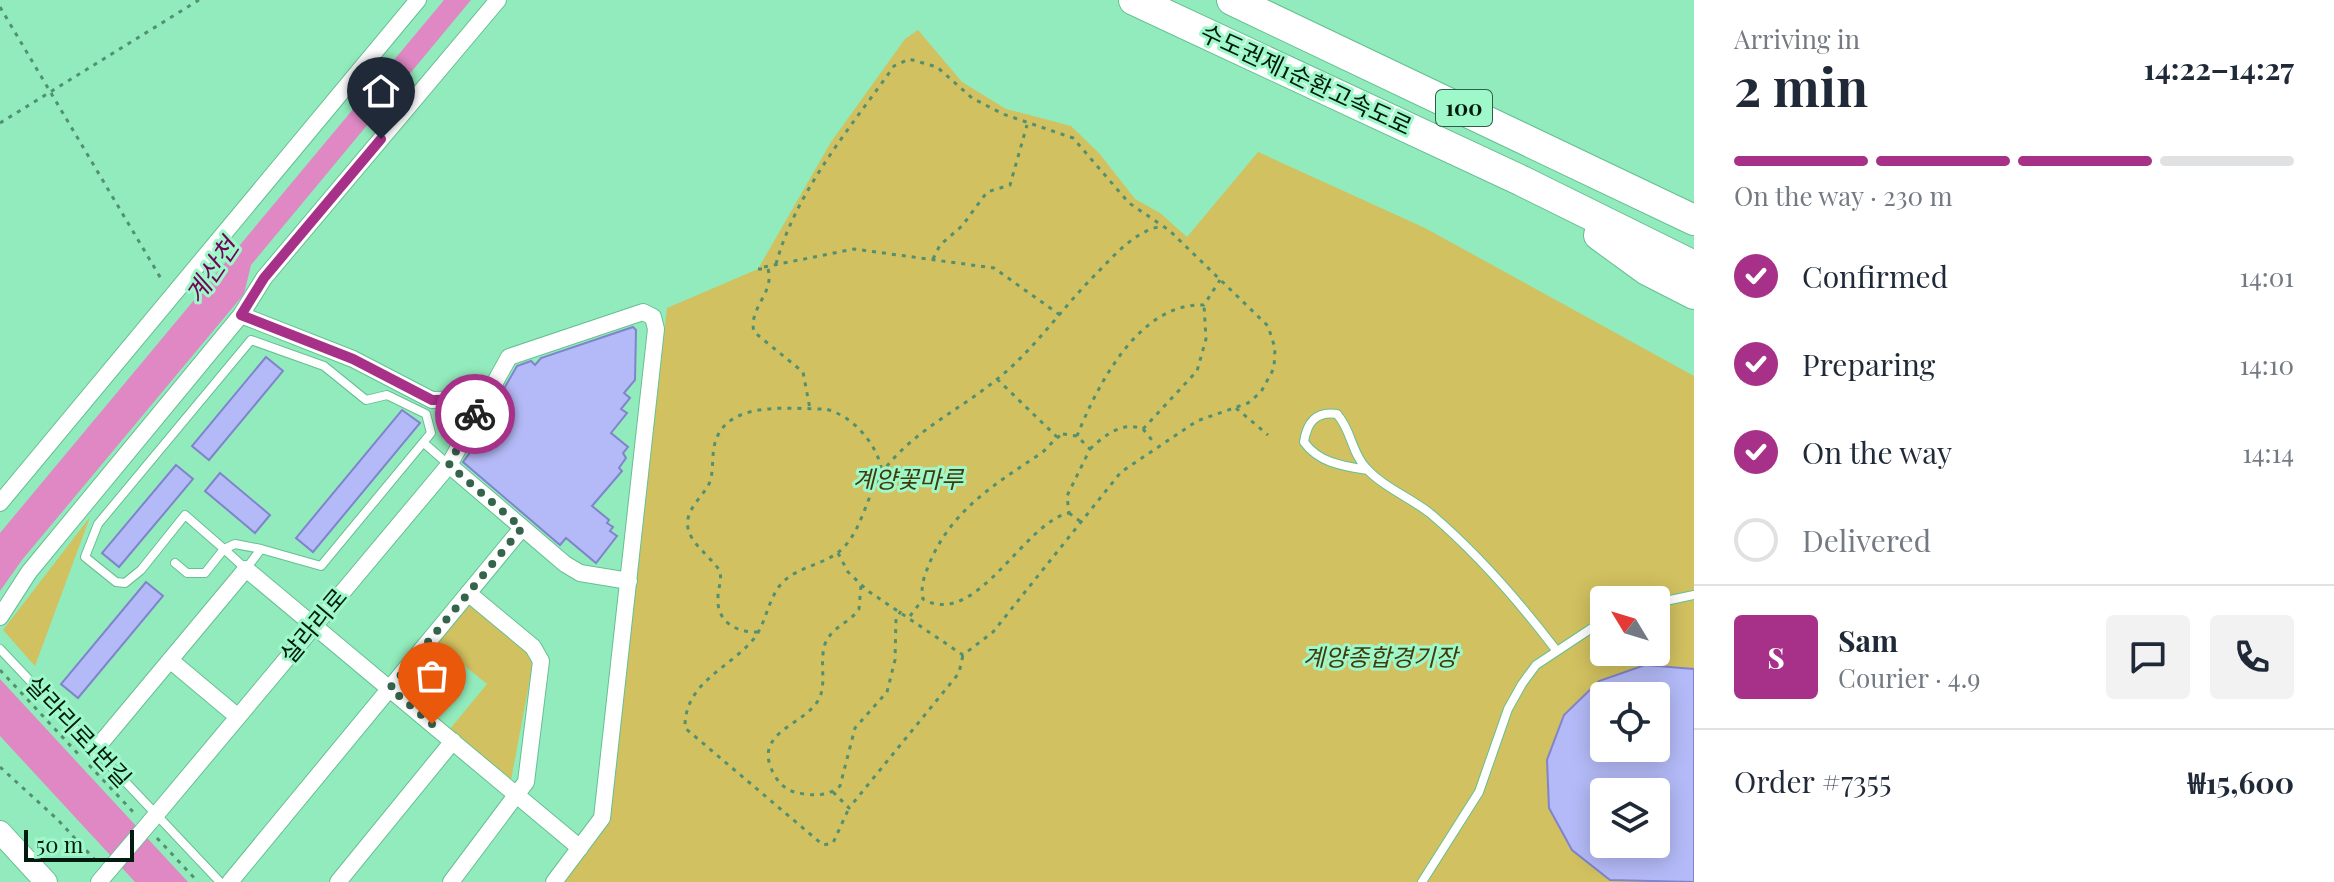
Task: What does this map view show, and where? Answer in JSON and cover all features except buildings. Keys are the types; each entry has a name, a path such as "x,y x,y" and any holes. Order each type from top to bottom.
{"highway":[{"name":"수도권제1순환고속도로","path":"1134,0 1522,181 1694,266"},
{"name":"수도권제1순환고속도로","path":"1232,0 1694,220"},
{"path":"1522,181 1647,270 1694,294"}],"main road":[{"path":"0,832 46,882"}],"street":[{"path":"0,503 418,0"},
{"path":"0,617 29,572 241,315 264,278 498,0"},
{"name":"살라리로","path":"105,875 449,465 509,357 643,312 653,317 656,329 629,581"},
{"path":"241,315 353,359 432,400 483,399"},
{"path":"449,465 580,573 629,581 602,818 554,882"},
{"path":"230,882 522,528"},
{"path":"95,750 246,569 580,848"},
{"path":"451,882 526,782 541,661 533,647 468,593"},
{"path":"170,660 238,717"},
{"path":"338,882 453,741"}],"lane":[{"path":"175,563 187,573 205,573 224,549 235,544 261,549 321,566 431,433 426,414 387,395 366,400 324,366 251,340 98,524 85,557 116,582 125,583 139,572 185,515 224,549 246,569 261,549"},
{"path":"1367,470 1356,456 1346,424 1337,414 1325,413 1313,418 1306,429 1304,442 1312,454 1367,470 1421,506 1471,548 1514,595 1556,650"},
{"path":"424,443 449,465"},
{"path":"1670,600 1693,595"},
{"path":"1422,882 1479,792 1515,697 1536,665 1590,629"},
{"name":"살라리로1번길","path":"0,649 95,750 149,822 220,882"}],"path":[{"path":"0,123 199,0"},
{"path":"0,7 172,297"},
{"path":"776,264 805,197 901,60 918,60 937,67 972,98 1027,125 1073,138 1129,203 1163,226 1260,316 1275,348 1274,368 1261,392 1236,408 1197,421 1156,445 1121,472 993,632 963,655 959,673 849,808 833,843 823,845 685,728 687,711 696,691 734,661 758,632 776,590 784,580 838,553 852,536 882,473 919,434 997,379 1038,342 1132,240 1151,228 1163,226"},
{"path":"933,259 940,245 962,226 983,196 1010,185 1027,125"},
{"path":"758,269 854,249 933,259 998,270 1060,315"},
{"path":"764,267 770,280 753,316 753,328 775,352 803,372 810,409"},
{"path":"1143,429 1197,371 1206,339 1204,305 1220,280"},
{"path":"1077,436 1110,368 1133,339 1166,315 1204,305"},
{"path":"997,379 1057,437"},
{"path":"1236,408 1268,435"},
{"path":"758,632 736,629 725,620 718,604 720,571 691,540 689,513 711,478 711,457 718,434 733,416 743,411 810,409 838,412 852,421 874,449 882,473"},
{"path":"1081,522 1069,513 1067,496 1090,449 1117,429 1129,426 1143,429 1156,445"},
{"path":"910,616 923,599 922,587 928,567 959,514 989,487 1044,452 1057,437 1077,436 1090,449"},
{"path":"923,599 935,604 967,596 987,582 1051,522 1069,513"},
{"path":"838,553 848,572 861,584 963,655"},
{"path":"833,792 809,795 785,788 772,770 770,749 779,732 808,712 821,696 826,643 835,628 859,609 861,584"},
{"path":"833,792 845,773 860,719 887,692 895,660 896,618 901,611"},
{"path":"0,670 149,822 198,882"},
{"path":"0,767 58,820 105,875"},
{"path":"833,792 849,808"}],"green space":[{"path":"918,30 962,82 1006,109 1071,126 1099,153 1135,199 1160,213 1187,237 1258,152 1425,228 1694,376 1694,882 563,882 610,819 667,308 758,269 831,142 905,39"},
{"path":"90,517 35,666 3,630"},
{"path":"469,602 532,654 533,663 511,780 450,729 487,684 435,642"}],"shaded area":[{"path":"444,0 471,0 251,265 244,294 22,560 0,591 0,533"},
{"path":"0,679 188,882 135,882 0,736"}],"way so far":[{"path":"432,724 390,688 522,528 449,465 475,414"}],"route":[{"path":"381,139 264,278 241,315 353,359 432,400 483,399 475,414"}],"water label":[{"name":"계산천","path":"212,271"}],"park label":[{"name":"계양꽃마루","path":"908,480"},
{"name":"계양종합경기장","path":"1380,658"}]}
